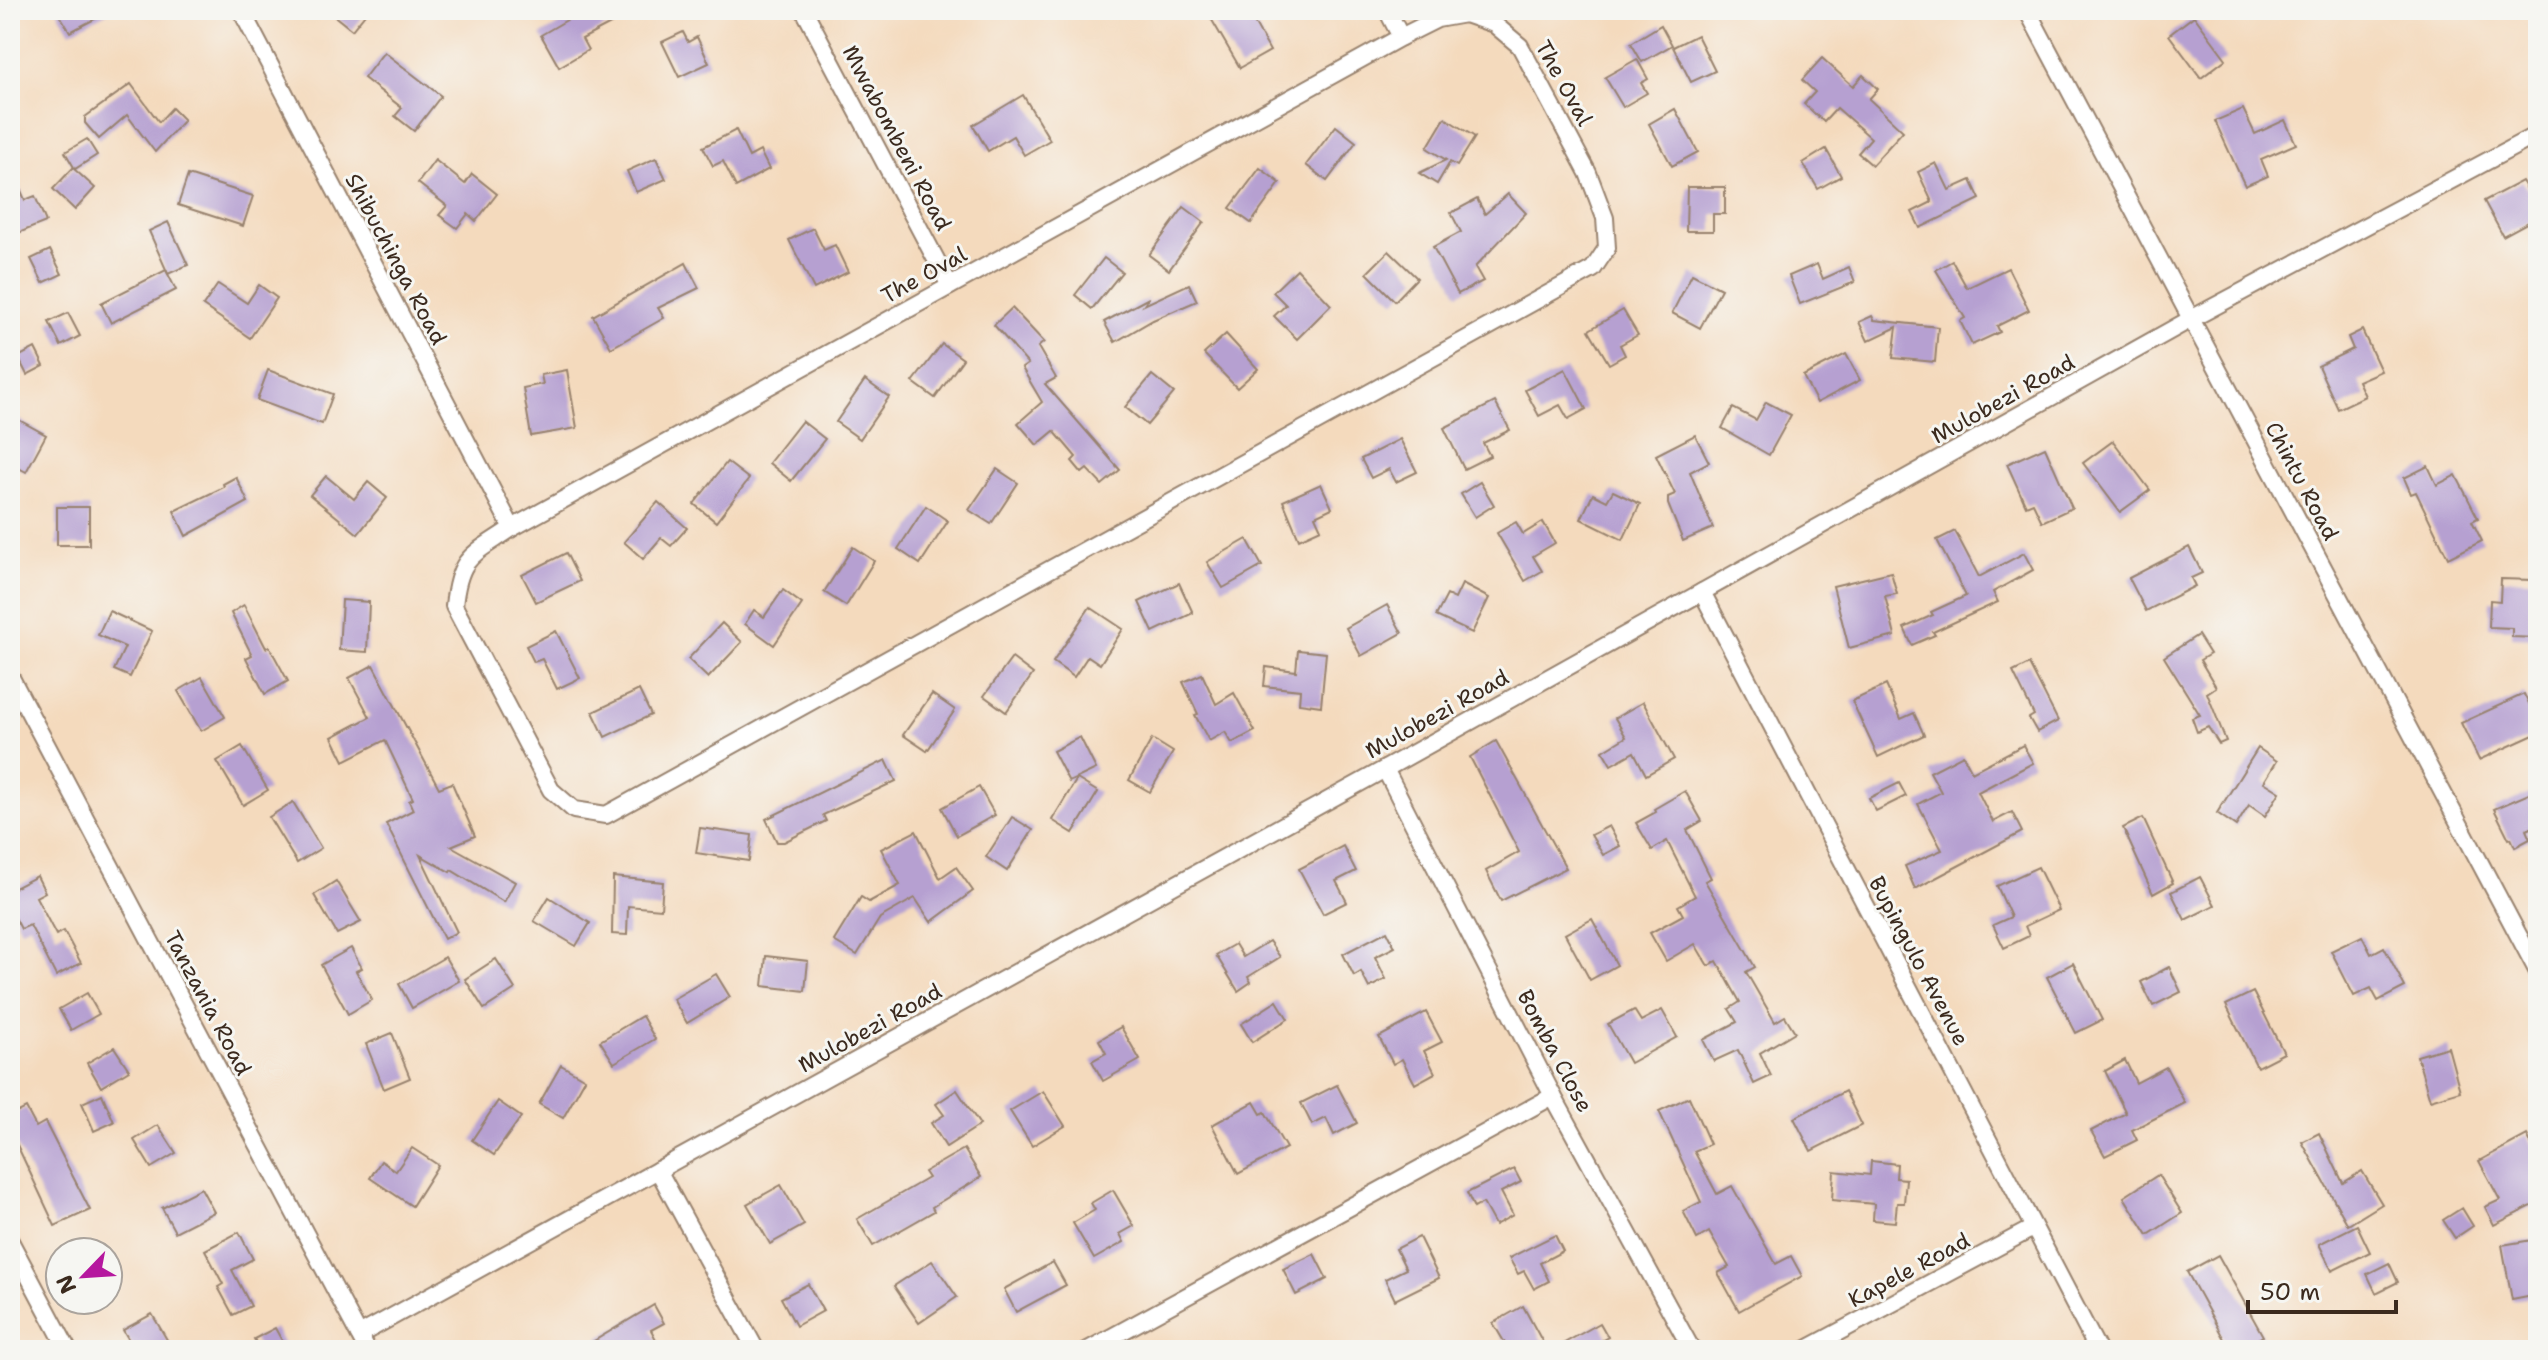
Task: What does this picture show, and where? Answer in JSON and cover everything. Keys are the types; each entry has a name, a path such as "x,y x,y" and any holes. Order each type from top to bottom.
{"street":[{"name":"Shibuchinga Road","path":"241,10 512,528"},
{"name":"Mwabombeni Road","path":"804,10 950,286"},
{"path":"1387,10 1401,37"},
{"name":"Chintu Road","path":"2027,10 2538,972"},
{"name":"The Oval","path":"1465,14 1494,24 1520,46 1588,173 1605,218 1607,248 1593,269 606,815 574,810 551,790 454,606 457,577 466,560 512,528 1437,19 1465,14"},
{"name":"Mulobezi Road","path":"363,1342 658,1170 2191,319 2538,134"},
{"name":"Bupingulo Avenue","path":"1702,592 2098,1350"},
{"name":"Tanzania Road","path":"10,676 363,1342"},
{"name":"Bomba Close","path":"1385,769 1553,1096 1692,1350"},
{"path":"1088,1350 1553,1096"},
{"path":"658,1170 756,1350"},
{"name":"Kapele Road","path":"1805,1350 2033,1228"},
{"path":"10,1241 68,1350"}],"building":[{"path":"57,10 112,10 70,32"},
{"path":"327,10 368,10 352,30"},
{"path":"584,10 637,10 582,39 588,50 559,67 541,35"},
{"path":"1206,10 1247,10 1270,51 1240,68"},
{"path":"2194,16 2226,59 2201,78 2169,35"},
{"path":"1661,25 1672,45 1642,62 1631,43"},
{"path":"683,32 688,42 697,37 709,63 679,77 662,42"},
{"path":"1697,35 1715,71 1691,82 1673,47"},
{"path":"384,52 441,96 414,131 395,116 402,108 364,78"},
{"path":"1822,58 1853,86 1863,75 1878,89 1869,99 1903,131 1872,165 1858,153 1871,138 1837,108 1824,122 1804,104 1815,92 1802,80"},
{"path":"1637,59 1648,79 1641,83 1647,93 1623,107 1605,77"},
{"path":"131,84 159,122 172,108 184,120 155,152 127,115 99,139 85,123 85,117"},
{"path":"1023,95 1050,140 1024,155 1013,136 988,151 973,125"},
{"path":"1675,109 1698,152 1672,166 1649,124"},
{"path":"2243,109 2255,134 2285,120 2296,144 2261,159 2268,176 2245,186 2215,121"},
{"path":"1445,118 1475,137 1457,166 1450,162 1437,184 1419,173 1446,160 1427,148"},
{"path":"1336,126 1356,142 1327,181 1306,165"},
{"path":"736,130 749,157 760,151 769,169 736,187 723,161 713,166 703,147"},
{"path":"87,139 97,155 75,169 65,152"},
{"path":"1826,149 1841,176 1818,189 1803,163"},
{"path":"656,158 666,179 636,192 627,171"},
{"path":"435,160 465,184 472,174 497,194 476,221 468,214 457,228 439,215 447,206 418,183"},
{"path":"1936,163 1949,190 1971,180 1980,199 1920,228 1912,212 1932,202 1918,172"},
{"path":"10,165 25,200 35,196 46,222 16,234 10,221"},
{"path":"73,168 95,188 75,210 53,189"},
{"path":"1260,168 1280,183 1251,223 1230,208"},
{"path":"188,175 253,196 243,226 178,205"},
{"path":"2522,181 2527,189 2538,183 2538,217 2503,236 2484,201"},
{"path":"1687,187 1725,187 1725,214 1713,214 1713,231 1686,231"},
{"path":"1508,194 1526,213 1475,267 1483,281 1458,294 1433,247 1461,232 1451,213 1477,199 1485,214"},
{"path":"1184,207 1204,222 1169,270 1149,255"},
{"path":"168,222 188,265 168,274 149,231"},
{"path":"813,228 824,250 835,245 848,272 814,289 789,240"},
{"path":"50,250 62,274 43,283 31,259"},
{"path":"1389,251 1417,278 1395,301 1367,273"},
{"path":"1104,258 1122,272 1092,309 1075,295"},
{"path":"1952,261 1967,288 2008,268 2029,310 1997,326 2000,332 1972,345 1960,321 1965,318 1936,270"},
{"path":"686,263 699,288 658,308 664,318 611,348 593,316"},
{"path":"1817,264 1823,279 1849,267 1855,282 1800,304 1789,276"},
{"path":"1297,269 1331,305 1297,339 1274,316 1286,305 1273,292"},
{"path":"166,270 176,290 111,323 101,303"},
{"path":"1692,274 1721,289 1700,328 1672,313"},
{"path":"218,284 247,303 259,285 277,298 250,338 203,306"},
{"path":"1189,284 1197,301 1153,320 1115,342 1104,322 1149,298 1144,305"},
{"path":"1012,308 1044,342 1038,347 1056,378 1045,384 1120,470 1102,485 1087,469 1082,473 1072,461 1076,457 1054,431 1037,445 1018,423 1042,402 1022,368 1028,364 994,325"},
{"path":"1623,310 1638,335 1620,345 1625,355 1609,364 1589,330"},
{"path":"68,313 80,336 61,346 49,322"},
{"path":"1872,316 1874,320 1938,327 1935,362 1893,358 1897,327 1868,341 1859,322"},
{"path":"2362,330 2381,371 2358,381 2365,396 2338,409 2318,366 2353,349 2348,337"},
{"path":"1226,334 1258,369 1237,388 1204,354"},
{"path":"942,344 963,359 935,398 913,382"},
{"path":"35,348 44,366 27,375 18,357"},
{"path":"1846,354 1860,380 1817,403 1803,376"},
{"path":"1565,369 1586,409 1568,419 1560,405 1539,416 1525,390"},
{"path":"268,370 333,394 322,424 257,400"},
{"path":"567,370 577,428 531,436 523,388 543,384 541,375"},
{"path":"1152,375 1174,393 1147,425 1125,407"},
{"path":"865,380 889,397 860,439 836,422"},
{"path":"1495,402 1510,430 1483,443 1490,456 1464,469 1444,428"},
{"path":"1766,402 1791,415 1769,455 1722,428 1733,408 1756,420"},
{"path":"10,415 46,435 26,472 10,463"},
{"path":"802,421 825,439 791,481 769,463"},
{"path":"1695,435 1709,462 1690,472 1713,528 1683,541 1668,504 1668,497 1675,494 1656,455"},
{"path":"1400,439 1417,472 1396,482 1389,469 1371,478 1361,459"},
{"path":"2113,441 2150,490 2120,512 2083,463"},
{"path":"2045,447 2072,508 2042,522 2033,503 2026,506 2007,464"},
{"path":"727,462 749,479 716,522 694,504"},
{"path":"2428,466 2437,485 2456,475 2478,518 2472,521 2482,541 2448,558 2416,492 2411,494 2404,478"},
{"path":"997,469 1018,483 991,524 969,510"},
{"path":"326,476 354,499 368,482 387,498 358,534 310,495"},
{"path":"236,477 248,502 186,536 174,511 224,487 223,484"},
{"path":"1480,482 1494,505 1475,517 1461,494"},
{"path":"1321,484 1332,508 1315,516 1321,529 1299,539 1283,501"},
{"path":"1613,491 1640,504 1623,540 1581,519 1593,494 1607,501"},
{"path":"658,502 687,528 671,546 661,538 643,559 624,542"},
{"path":"926,506 948,521 920,564 898,549"},
{"path":"57,507 89,507 89,545 57,545"},
{"path":"1516,522 1523,534 1543,522 1555,543 1533,556 1542,571 1525,581 1497,533"},
{"path":"1955,531 1979,577 2024,553 2033,570 1993,592 1998,602 1912,645 1904,628 1966,596 1937,540"},
{"path":"1247,539 1262,566 1223,588 1207,562"},
{"path":"853,547 874,561 846,606 824,592"},
{"path":"2189,547 2202,573 2191,578 2195,586 2146,611 2129,578"},
{"path":"566,553 580,581 536,602 522,575"},
{"path":"1891,572 1897,594 1885,596 1895,636 1849,648 1833,586"},
{"path":"2501,579 2532,580 2530,620 2538,620 2538,638 2512,637 2512,628 2489,627 2490,600 2500,601"},
{"path":"1179,583 1193,613 1153,632 1139,602"},
{"path":"1462,584 1489,598 1472,633 1436,616 1447,595 1455,599"},
{"path":"783,590 802,604 774,645 745,624 754,610 764,617"},
{"path":"342,600 369,602 367,652 339,650"},
{"path":"244,605 266,648 269,646 288,681 265,694 246,658 252,655 231,613"},
{"path":"1387,605 1402,633 1361,656 1346,628"},
{"path":"1090,607 1123,629 1100,664 1088,656 1074,677 1053,662"},
{"path":"109,611 152,631 130,677 114,670 125,647 98,635"},
{"path":"722,623 742,642 708,678 688,659"},
{"path":"556,631 580,678 557,689 542,659 534,662 526,646"},
{"path":"2198,635 2210,654 2200,660 2216,687 2207,693 2226,741 2219,744 2208,727 2197,732 2192,718 2200,715 2164,657"},
{"path":"1298,650 1326,653 1321,706 1299,703 1300,690 1264,686 1266,667 1296,671"},
{"path":"1012,658 1033,674 1006,712 984,696"},
{"path":"2029,664 2058,721 2037,732 2029,718 2034,715 2013,672"},
{"path":"373,665 439,788 452,783 475,836 451,846 515,882 504,902 420,855 457,932 444,939 386,824 413,810 409,801 413,799 385,740 344,761 332,737 370,717 349,678"},
{"path":"1202,674 1216,704 1234,693 1255,731 1232,743 1225,732 1209,741 1183,682"},
{"path":"202,677 225,717 201,731 178,691"},
{"path":"1886,685 1901,719 1914,713 1924,735 1878,757 1852,701"},
{"path":"639,690 651,715 605,737 593,712"},
{"path":"932,694 955,710 927,751 903,735"},
{"path":"2524,694 2538,723 2538,733 2479,760 2461,723"},
{"path":"1643,702 1674,759 1646,775 1634,752 1611,765 1603,751 1626,737 1615,718"},
{"path":"1080,737 1096,769 1069,782 1053,751"},
{"path":"1152,739 1173,752 1150,792 1129,780"},
{"path":"1496,741 1566,868 1501,901 1486,871 1519,852 1470,757"},
{"path":"2023,745 2033,763 1978,792 1993,822 2012,812 2022,832 1915,889 1905,866 1942,850 1918,804 1941,792 1930,772 1963,755 1972,772"},
{"path":"242,746 268,790 243,805 217,761"},
{"path":"2258,748 2277,761 2264,782 2280,792 2265,816 2249,805 2236,826 2217,813"},
{"path":"886,760 896,781 823,815 826,821 784,842 777,842 766,819"},
{"path":"1077,779 1098,792 1073,833 1052,820"},
{"path":"1899,783 1906,796 1876,811 1869,798"},
{"path":"979,787 995,815 957,836 942,808"},
{"path":"2538,790 2538,820 2533,822 2535,826 2526,830 2530,839 2515,847 2494,809"},
{"path":"1685,791 1702,821 1687,830 1711,878 1705,881 1755,967 1746,972 1775,1022 1785,1016 1795,1032 1760,1053 1771,1076 1754,1084 1738,1050 1714,1061 1703,1040 1737,1022 1729,1009 1740,1002 1717,961 1708,966 1695,944 1666,961 1650,933 1683,915 1678,906 1695,896 1667,841 1652,850 1636,823"},
{"path":"293,802 321,848 297,863 269,817"},
{"path":"1012,817 1033,830 1007,871 986,857"},
{"path":"2143,818 2173,883 2153,894 2123,828"},
{"path":"1609,826 1620,846 1603,855 1591,835"},
{"path":"700,828 752,835 749,861 696,853"},
{"path":"916,831 940,878 956,867 973,891 931,922 915,898 880,918 857,955 834,941 861,897 869,902 900,885 881,849"},
{"path":"1343,846 1356,871 1336,881 1347,902 1323,914 1299,869"},
{"path":"2038,867 2059,910 2025,926 2029,936 2004,948 1993,925 2011,917 1997,886"},
{"path":"37,876 45,892 36,897 56,935 64,931 81,963 56,976 30,925 21,929 10,908 10,890"},
{"path":"613,877 663,882 661,909 628,906 627,935 612,934"},
{"path":"2200,877 2215,905 2185,920 2171,892"},
{"path":"336,881 361,922 337,934 314,895"},
{"path":"549,897 590,923 576,946 534,921"},
{"path":"1592,919 1617,965 1590,980 1565,934"},
{"path":"1387,931 1395,947 1375,957 1386,979 1369,988 1361,972 1354,976 1343,954"},
{"path":"2362,936 2371,954 2384,947 2405,987 2378,1001 2371,988 2354,996 2331,951"},
{"path":"1269,941 1280,957 1248,977 1251,982 1238,991 1216,955 1235,944 1243,957"},
{"path":"351,948 362,968 356,971 372,1000 348,1014 321,965"},
{"path":"766,956 808,961 805,991 763,986"},
{"path":"445,957 459,981 412,1008 399,984"},
{"path":"496,959 515,989 484,1009 465,979"},
{"path":"2073,963 2102,1020 2076,1033 2047,977"},
{"path":"2169,967 2181,992 2153,1006 2141,982"},
{"path":"716,974 730,997 687,1023 673,999"},
{"path":"2253,992 2284,1053 2257,1067 2226,1005"},
{"path":"87,993 99,1014 71,1030 59,1009"},
{"path":"1277,1001 1288,1019 1252,1042 1241,1024"},
{"path":"1634,1010 1641,1021 1662,1010 1677,1037 1630,1063 1608,1024"},
{"path":"1426,1012 1442,1042 1424,1051 1435,1073 1415,1084 1402,1059 1393,1064 1379,1037"},
{"path":"642,1016 655,1039 614,1063 600,1041"},
{"path":"1121,1027 1140,1060 1103,1081 1092,1061 1106,1053 1099,1040"},
{"path":"392,1033 410,1078 384,1089 366,1044"},
{"path":"114,1047 129,1070 101,1087 87,1063"},
{"path":"2448,1047 2460,1091 2430,1100 2417,1056"},
{"path":"2125,1060 2136,1083 2166,1067 2185,1103 2132,1130 2137,1140 2105,1156 2091,1131 2126,1113 2105,1071"},
{"path":"561,1065 585,1079 563,1118 539,1104"},
{"path":"1337,1085 1357,1123 1334,1135 1326,1118 1312,1125 1301,1103"},
{"path":"957,1090 980,1125 946,1147 931,1123 944,1115 936,1104"},
{"path":"1043,1091 1065,1126 1032,1146 1010,1111"},
{"path":"1845,1091 1862,1125 1811,1151 1794,1118"},
{"path":"102,1094 114,1122 94,1131 82,1103"},
{"path":"1689,1097 1710,1144 1694,1151 1717,1194 1732,1186 1776,1264 1791,1256 1802,1276 1739,1311 1718,1273 1729,1267 1709,1232 1697,1239 1683,1211 1701,1202 1659,1111"},
{"path":"498,1101 521,1117 494,1155 472,1140"},
{"path":"1254,1102 1261,1114 1265,1112 1286,1148 1238,1174 1212,1125"},
{"path":"26,1108 36,1127 45,1122 90,1210 55,1226 10,1130 10,1116"},
{"path":"158,1125 176,1153 151,1168 134,1140"},
{"path":"2319,1133 2343,1183 2362,1171 2382,1204 2348,1225 2302,1142"},
{"path":"2527,1135 2538,1157 2538,1203 2494,1225 2485,1207 2500,1200 2479,1161"},
{"path":"412,1148 438,1165 412,1206 370,1178 381,1161 396,1171"},
{"path":"964,1149 981,1177 932,1207 934,1211 873,1246 857,1219 928,1178 924,1172"},
{"path":"1871,1161 1897,1164 1896,1178 1906,1179 1904,1203 1897,1203 1895,1222 1873,1220 1874,1204 1832,1200 1834,1171 1870,1175"},
{"path":"1514,1169 1521,1182 1501,1192 1513,1215 1495,1225 1483,1203 1474,1208 1467,1193"},
{"path":"2158,1175 2182,1213 2148,1235 2124,1197"},
{"path":"781,1185 804,1225 770,1244 747,1204"},
{"path":"201,1188 214,1212 175,1232 162,1208"},
{"path":"1113,1190 1134,1226 1120,1234 1124,1242 1094,1259 1073,1223 1095,1210 1091,1203"},
{"path":"2462,1208 2473,1226 2455,1238 2443,1220"},
{"path":"2357,1225 2370,1252 2332,1271 2319,1244"},
{"path":"239,1232 253,1259 232,1270 251,1306 233,1315 218,1287 223,1284 205,1250"},
{"path":"1555,1235 1563,1251 1540,1263 1549,1281 1534,1289 1524,1271 1518,1274 1509,1258"},
{"path":"1419,1237 1439,1278 1395,1300 1385,1279 1406,1269 1396,1249"},
{"path":"2538,1239 2538,1295 2512,1300 2502,1245"},
{"path":"1314,1254 1327,1279 1296,1295 1283,1269"},
{"path":"2218,1255 2263,1336 2238,1350 2230,1350 2187,1272"},
{"path":"932,1261 957,1297 919,1323 894,1286"},
{"path":"1053,1262 1066,1285 1016,1312 1004,1289"},
{"path":"2389,1263 2398,1282 2376,1293 2367,1274"},
{"path":"808,1284 823,1311 796,1326 781,1298"},
{"path":"654,1305 664,1323 651,1330 659,1345 650,1350 579,1350"},
{"path":"1523,1306 1547,1350 1509,1350 1493,1323"},
{"path":"152,1314 173,1350 135,1350 123,1330"},
{"path":"1600,1323 1608,1337 1592,1346 1594,1350 1552,1350"},
{"path":"275,1328 287,1350 260,1350 254,1339"}]}
